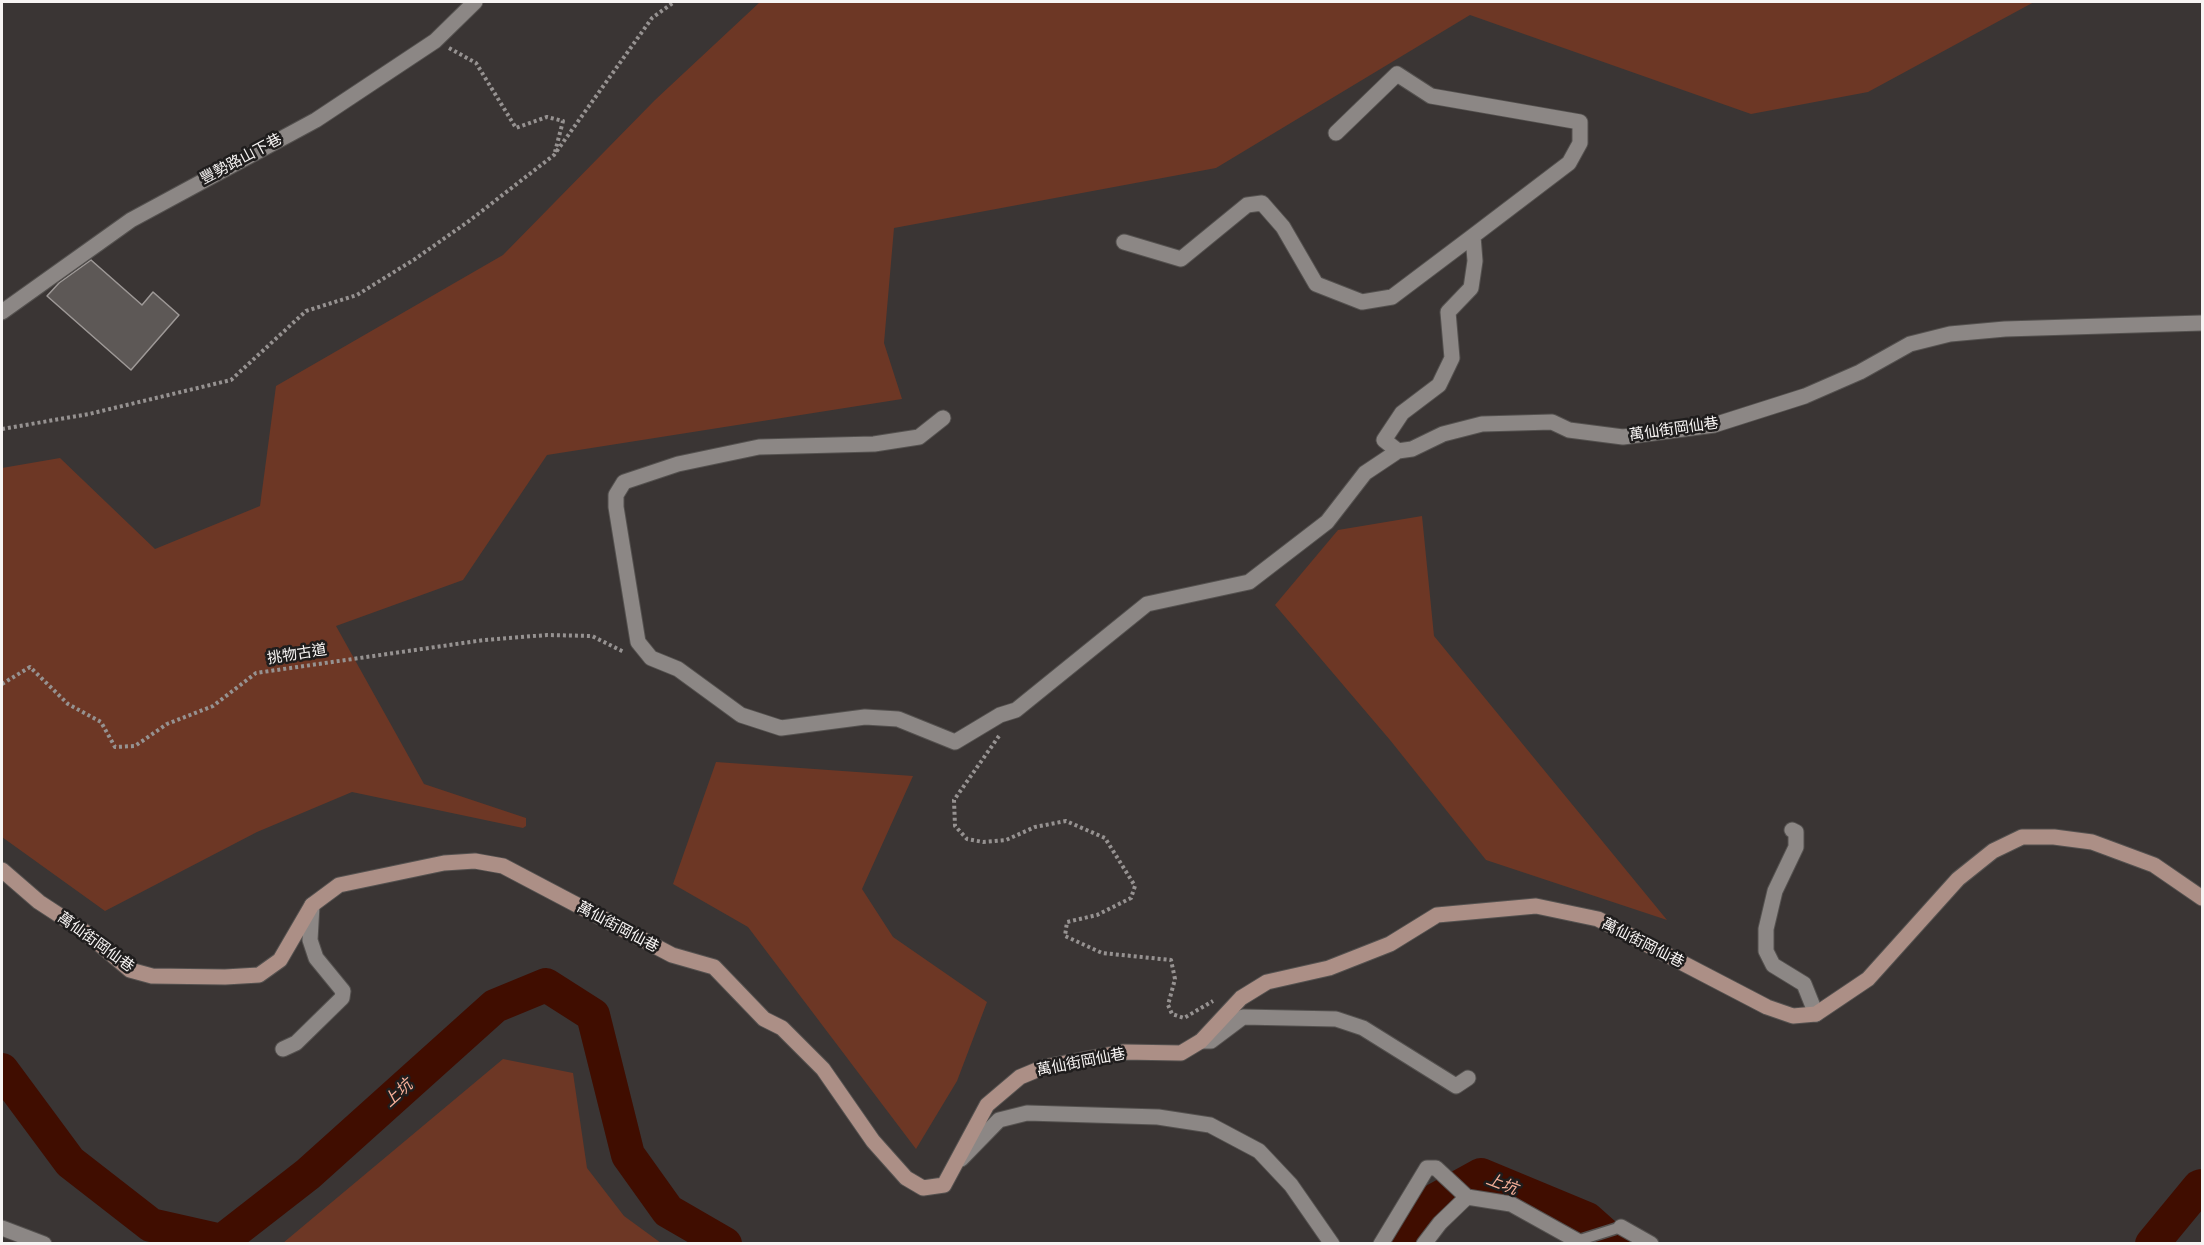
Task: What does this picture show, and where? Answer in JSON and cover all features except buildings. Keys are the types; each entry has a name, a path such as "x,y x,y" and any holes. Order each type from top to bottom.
{"street":[{"name":"豐勢路山下巷","path":"2,312 130,220 316,120 435,41 475,2"},
{"path":"1124,242 1181,259 1247,205 1262,203 1283,227 1316,284 1362,302 1392,297 1569,163 1580,143 1580,122 1431,96 1397,74 1336,133"},
{"path":"1398,451 1384,440 1402,413 1439,385 1452,358 1448,312 1471,288 1475,261 1473,236"},
{"name":"萬仙街岡仙巷","path":"651,658 678,669 741,715 781,728 865,717 898,718 955,742 1000,715 1016,710 1147,604 1249,582 1327,522 1365,473 1398,451 1412,449 1443,434 1482,424 1552,422 1569,430 1623,437 1714,424 1805,396 1860,372 1910,344 1950,334 2005,328 2202,323"},
{"path":"651,658 638,642 616,507 616,495 624,482 678,465 759,447 874,444 919,438 943,418"},
{"path":"1792,830 1796,832 1797,847 1774,891 1766,928 1766,951 1773,965 1804,984 1816,1014 1868,979 1958,879 1993,851 2022,837 2054,837 2092,842 2154,865 2202,897"},
{"name":"萬仙街岡仙巷","path":"2,870 39,902 85,932 130,970 152,975 259,975 280,960 312,905 339,885 444,863 475,861 503,866 672,956 714,967 764,1019 782,1028 823,1069 873,1141 906,1178 923,1188 944,1185 987,1105 1020,1077 1044,1067 1123,1052 1180,1053 1201,1041 1241,998 1267,982 1329,968 1390,944 1437,915 1536,906 1598,919 1767,1007 1793,1016 1816,1014"},
{"path":"283,1049 296,1043 342,998 343,990 316,958 310,940 312,905"},
{"path":"1201,1041 1211,1041 1243,1017 1336,1019 1364,1028 1456,1086 1468,1078"},
{"path":"957,1163 999,1120 1027,1113 1158,1117 1210,1125 1259,1151 1291,1185 1332,1244"},
{"path":"1381,1244 1427,1168 1436,1168 1467,1197 1511,1204 1581,1242"},
{"path":"1424,1244 1440,1223 1467,1197"},
{"path":"1621,1227 1651,1244"},
{"path":"2,1228 44,1244"}],"lane":[{"path":"1581,1242 1621,1227"}],"path":[{"path":"2,429 89,414 231,380 306,311 357,295 416,259 469,221 554,154 652,18 674,2"},
{"path":"435,41 476,63 516,128 547,117 563,121 554,154"},
{"name":"挑物古道","path":"2,684 30,667 68,704 101,722 115,747 135,746 167,724 213,706 256,673 364,656 547,635 592,636 632,656 651,658"},
{"path":"1016,710 954,800 955,826 967,839 982,842 1006,840 1035,827 1066,820 1105,838 1135,886 1131,898 1097,915 1067,922 1065,936 1102,953 1171,960 1175,978 1168,1005 1172,1014 1184,1018 1231,992 1241,998"}],"shaded area":[{"path":"760,2 2034,2 1868,92 1751,114 1470,15 1216,168 894,228 884,343 902,399 547,455 463,580 336,626 424,784 526,818 526,826 523,828 352,792 257,832 105,911 2,837 2,468 60,458 155,549 260,506 276,386 503,255 655,100"},
{"path":"1422,516 1434,636 1667,920 1486,860 1390,740 1275,605 1338,530"},
{"path":"716,762 913,776 862,889 893,937 987,1002 957,1081 916,1149 748,927 673,884"},
{"path":"503,1059 573,1073 587,1168 624,1216 661,1243 283,1243"}],"waterway":[{"name":"上坑","path":"2,1070 70,1162 151,1225 222,1241 308,1174 495,1006 546,985 593,1015 628,1155 668,1211 725,1244"},
{"name":"上坑","path":"1408,1244 1423,1207 1481,1175 1587,1219 1615,1244"},
{"name":"上坑","path":"2152,1244 2202,1186"}]}
